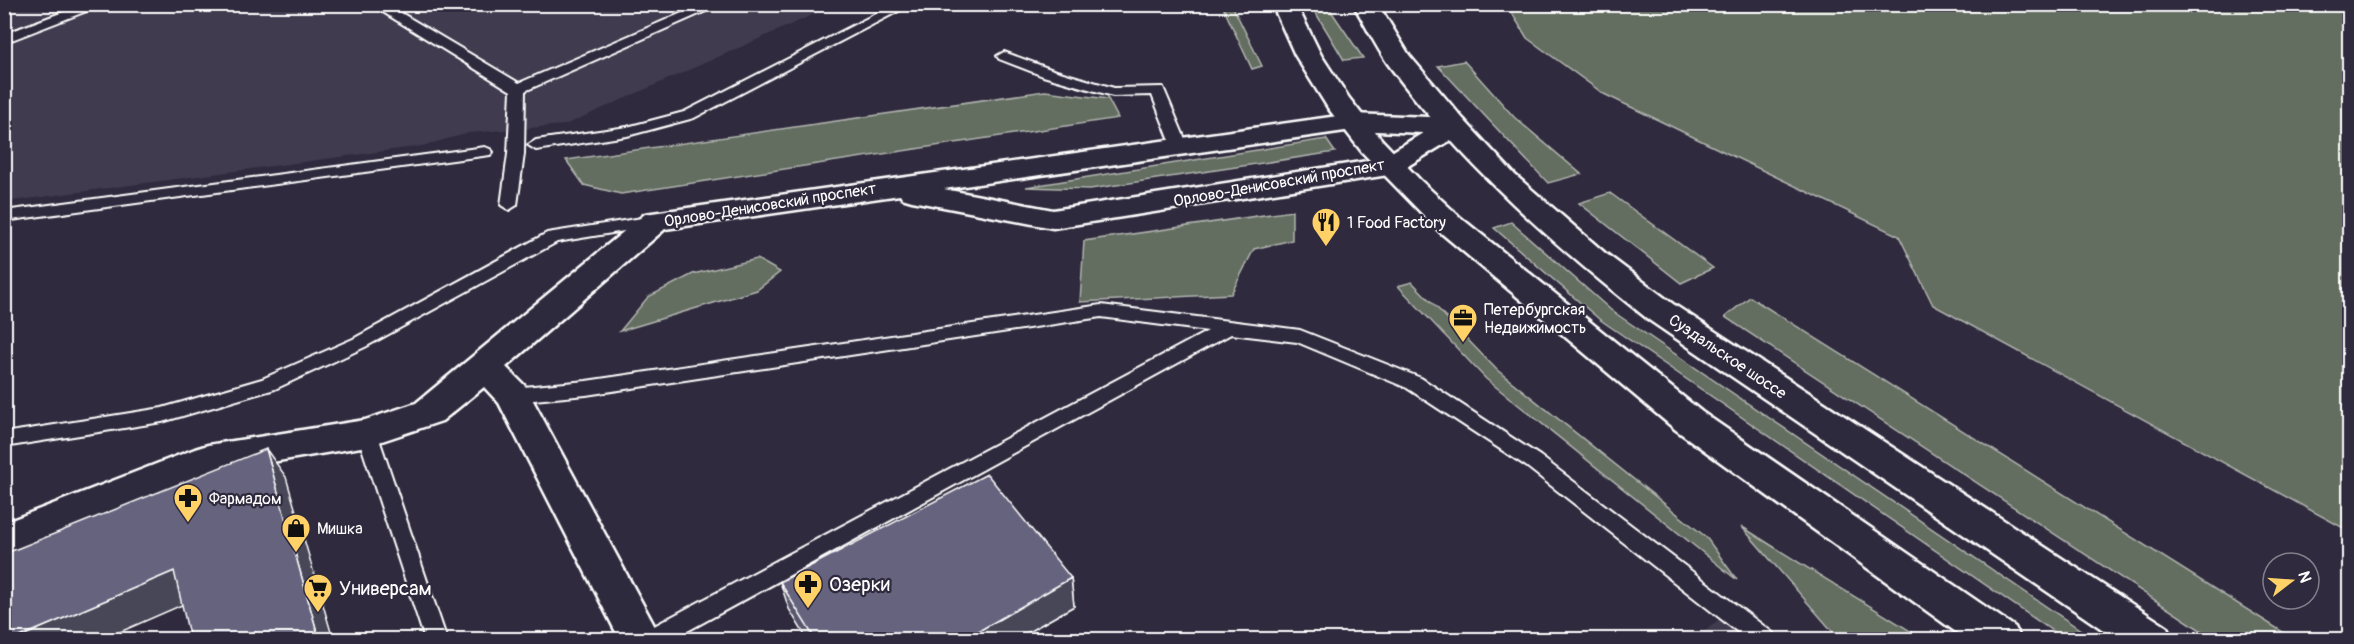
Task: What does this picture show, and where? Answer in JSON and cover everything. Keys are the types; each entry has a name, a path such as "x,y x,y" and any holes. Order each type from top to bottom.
{"street":[{"path":"1284,4 1317,70 1353,122 1388,166 1452,226 1519,284 1703,432 1840,530 2000,639"},
{"name":"Суздальское шоссе","path":"1365,4 1398,59 1454,126 1505,182 1594,260 1661,312 2152,639"},
{"name":"Орлово-Денисовский проспект","path":"656,221 1353,122 1454,126"},
{"name":"Орлово-Денисовский проспект","path":"884,187 1053,219 1388,166 1454,126"},
{"path":"4,540 208,459 367,433 429,412 656,221"},
{"path":"485,367 513,395 640,639"}],"lane":[{"path":"4,39 99,4"},
{"path":"376,4 518,89"},
{"path":"518,89 716,4"},
{"path":"536,145 627,131 688,116 906,4"},
{"path":"1004,56 1048,73 1113,92 1158,90 1180,146"},
{"path":"508,205 516,154 518,89"},
{"path":"4,216 484,152"},
{"path":"4,440 162,415 268,384 359,344 553,237 656,221"},
{"path":"513,395 586,388 1101,312 1300,336 1414,382 1533,461 1765,639"},
{"path":"649,639 1231,326"},
{"path":"367,433 436,639"}],"shaded area":[{"path":"4,5 835,5 565,125 469,133 422,146 5,202"},
{"path":"1721,618 1747,639 1694,640"}],"green space":[{"path":"1222,5 1232,5 1262,66 1252,69"},
{"path":"1311,5 1327,5 1363,58 1344,60"},
{"path":"1507,5 2349,5 2349,531 1933,305 1899,236 1604,94 1527,38"},
{"path":"1464,61 1514,117 1581,174 1548,183 1438,66"},
{"path":"1045,91 1108,99 1118,118 621,194 584,185 566,160"},
{"path":"1326,139 1335,152 1090,189 1026,187"},
{"path":"1610,193 1713,268 1681,283 1579,203"},
{"path":"1292,211 1292,240 1254,249 1231,294 1080,302 1084,241"},
{"path":"1511,222 1612,311 2094,639 2064,639 1599,319 1494,228"},
{"path":"757,259 780,272 757,290 620,331 648,297 693,274"},
{"path":"1412,282 1497,370 1706,537 1737,580 1486,379 1398,286"},
{"path":"1750,297 2294,639 2214,639 1725,317"},
{"path":"1741,526 1923,639 1842,639 1833,632"}],"building":[{"path":"266,449 319,639 190,639 174,571 15,639 4,639 4,554"},
{"path":"987,474 1071,578 965,639 815,639 780,582"}],"place":[{"name":"1 Food Factory","path":"1326,248"},
{"name":"Петербургская Недвижимость","path":"1463,344"},
{"name":"Фармадом","path":"188,524"},
{"name":"Мишка","path":"296,554"},
{"name":"Озерки","path":"808,610"},
{"name":"Универсам","path":"318,614"}]}
